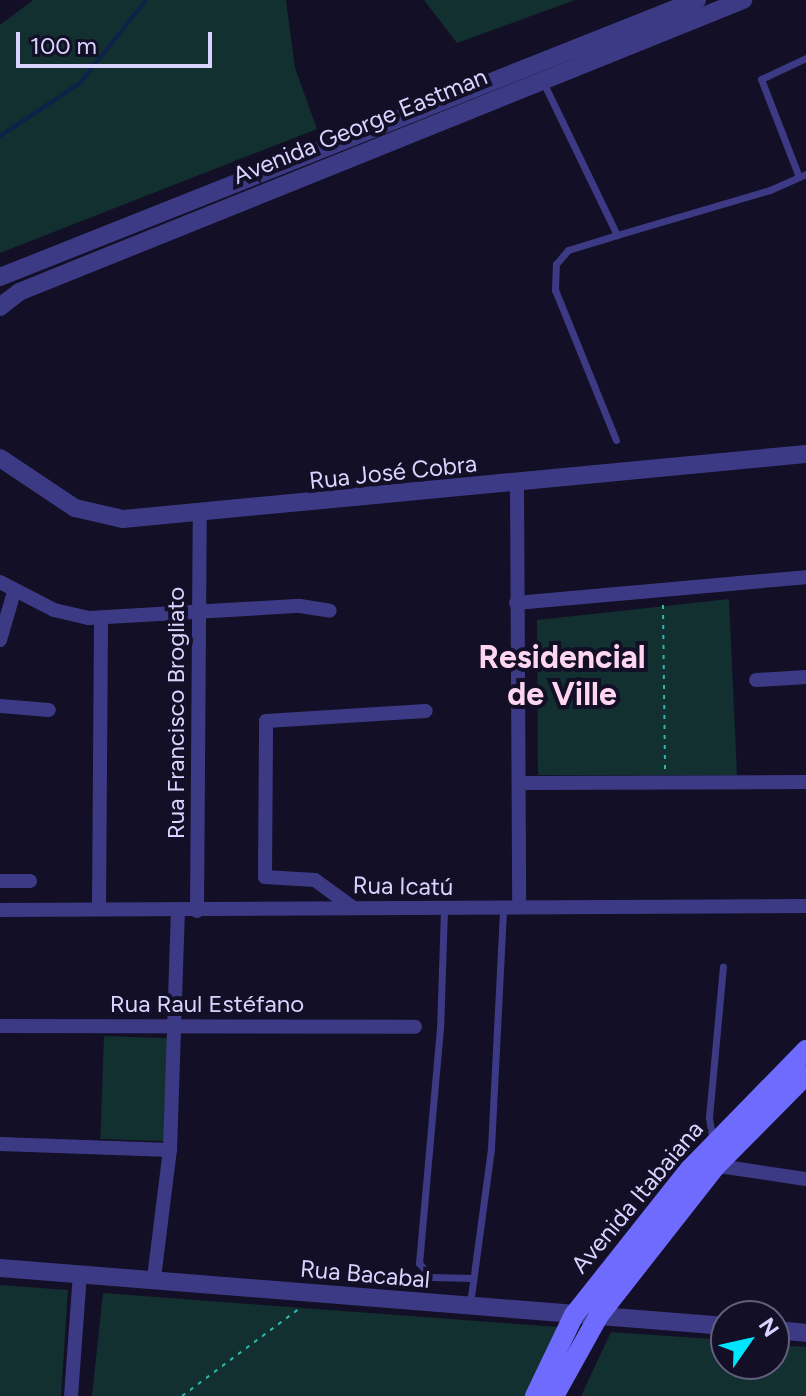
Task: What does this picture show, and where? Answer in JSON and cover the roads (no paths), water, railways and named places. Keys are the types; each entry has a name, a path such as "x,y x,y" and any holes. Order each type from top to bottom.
{"main road":[{"name":"Avenida Itabaiana","path":"535,1396 574,1315 709,1156 806,1050"},
{"name":"Avenida Itabaiana","path":"554,1396 599,1315 709,1156 806,1075"}],"street":[{"name":"Avenida George Eastman","path":"0,277 697,0"},
{"name":"Avenida George Eastman","path":"0,307 19,292 540,78 743,0"},
{"name":"Rua José Cobra","path":"0,458 58,499 92,514 123,519 517,484 806,454"},
{"path":"517,484 519,907"},
{"name":"Rua Francisco Brogliato","path":"197,911 200,514"},
{"path":"516,603 806,577"},
{"path":"0,582 14,592 54,610 101,618 300,606 330,611"},
{"path":"0,640 14,592"},
{"path":"99,909 101,618"},
{"path":"756,680 806,677"},
{"path":"0,706 49,710"},
{"path":"352,907 315,880 265,877 266,721 426,711"},
{"path":"519,783 806,782"},
{"path":"0,881 30,881"},
{"name":"Rua Icatú","path":"0,910 806,906"},
{"path":"154,1278 170,1150 178,1025 178,911"},
{"name":"Rua Raul Estéfano","path":"0,1026 415,1027"},
{"path":"0,1144 170,1150"},
{"path":"709,1156 806,1179"},
{"name":"Rua Bacabal","path":"0,1268 154,1278 470,1308 710,1325"},
{"path":"71,1396 80,1274"}],"lane":[{"path":"616,440 555,290 556,264 568,250 770,190 803,175 761,79 806,58"},
{"path":"540,78 617,235"},
{"path":"470,1308 491,1148 503,908"},
{"path":"444,910 440,1028 419,1263 431,1277 473,1278"},
{"path":"709,1156 709,1117 723,967"}],"waterway":[{"path":"0,136 80,83 146,0"}],"district":[{"name":"Residencial de Ville","path":"562,676"}]}
